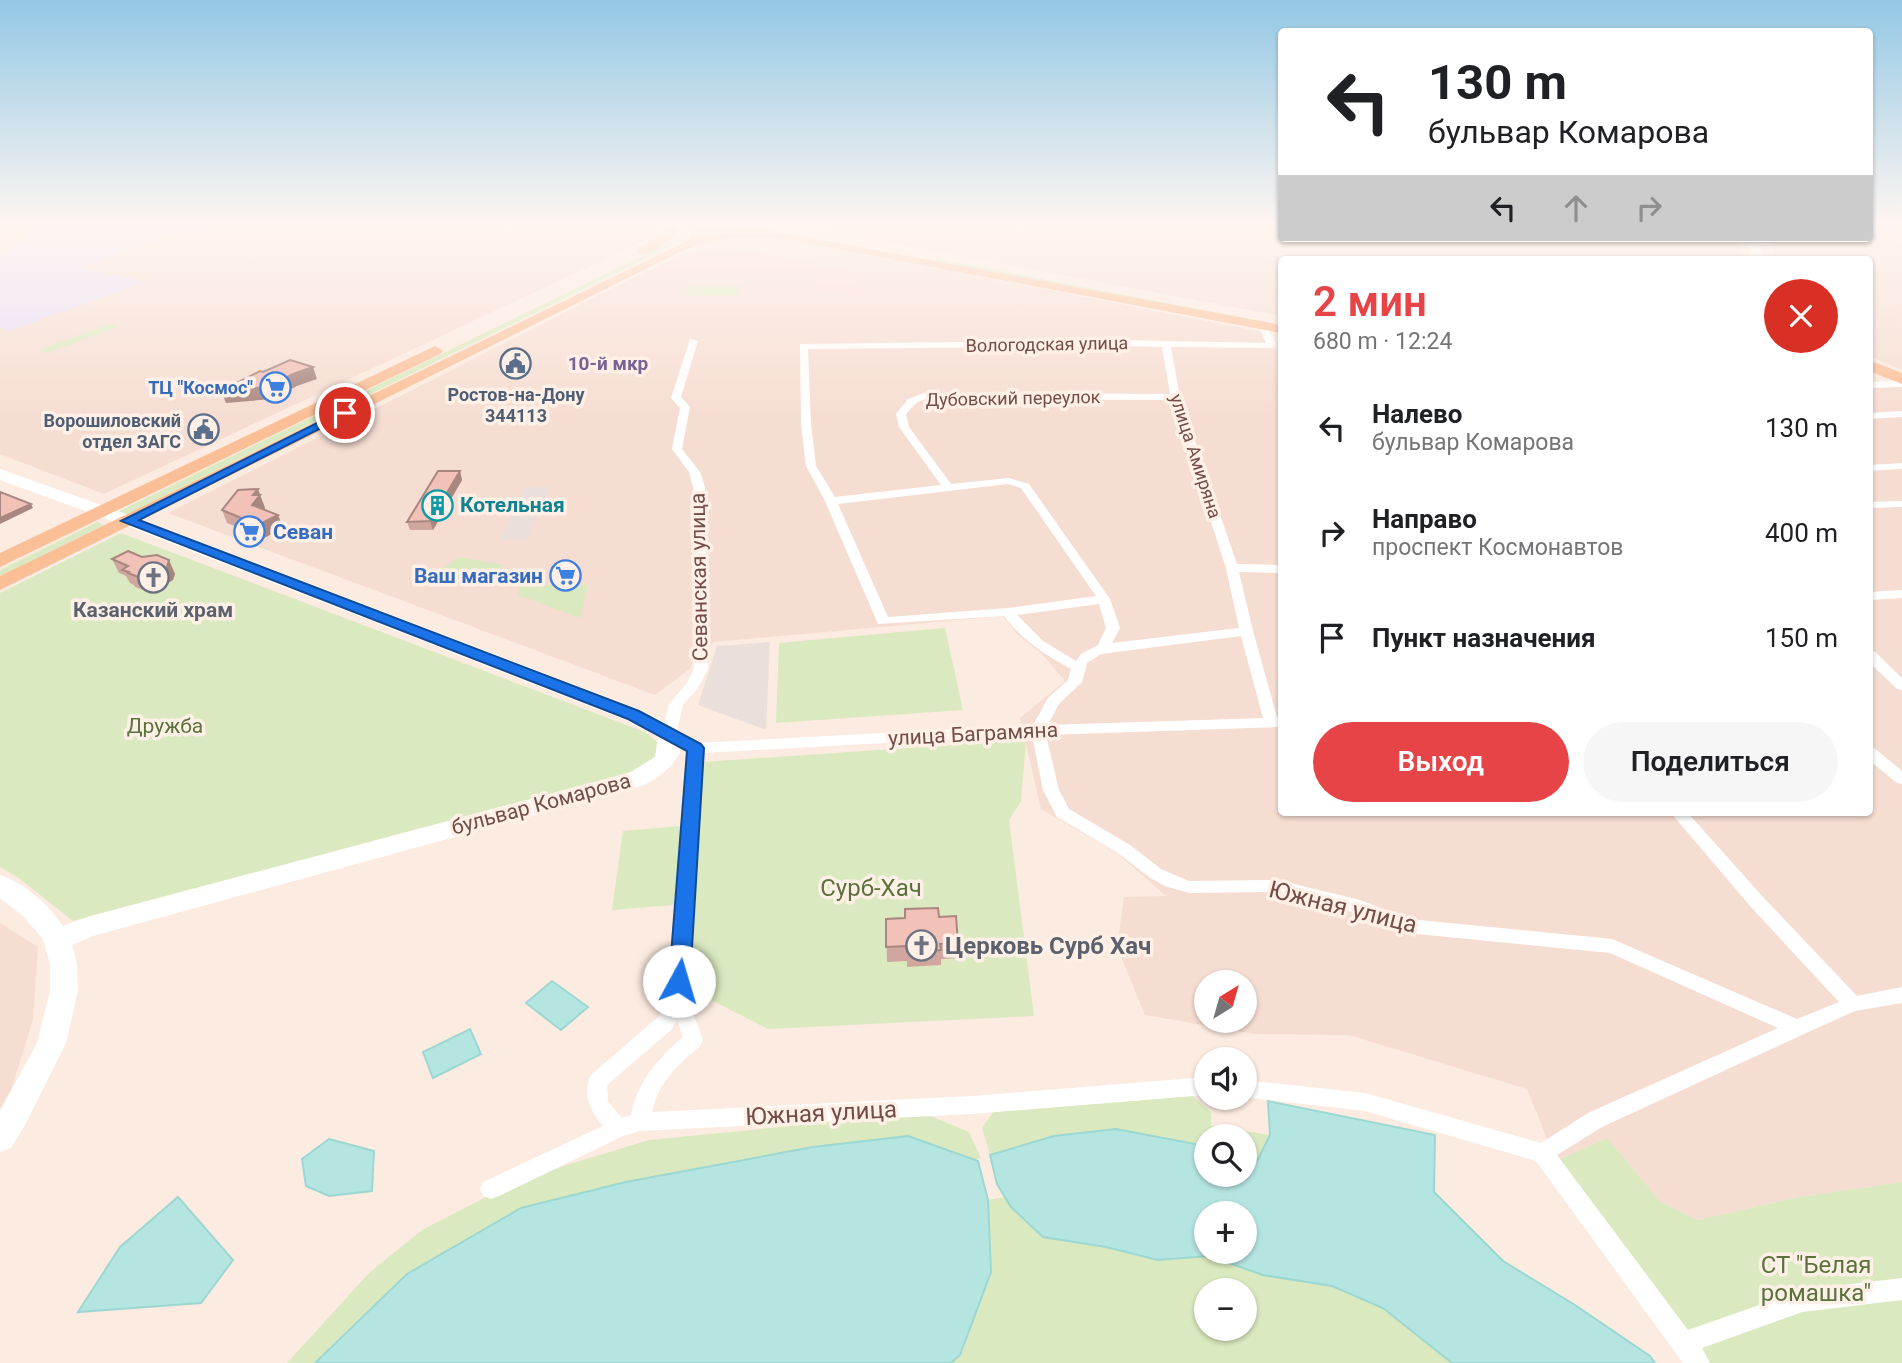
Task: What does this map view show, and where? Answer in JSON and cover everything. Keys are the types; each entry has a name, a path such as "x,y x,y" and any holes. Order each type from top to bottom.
{"main road":[{"path":"0,561 564,289"},
{"path":"0,584 596,289"},
{"path":"1090,289 1270,322"},
{"path":"1873,364 1902,373"},
{"path":"1873,365 1902,379"}],"street":[{"name":"Вологодская улица","path":"831,501 811,466 806,425 803,346 1268,346 1271,344 1270,322"},
{"name":"Севанская улица","path":"669,733 676,704 693,685 701,670 698,649 699,487 694,472 677,449 685,407 676,398 693,341"},
{"name":"улица Амиряна","path":"1166,344 1175,397 1232,568 1246,631 1276,722"},
{"path":"1873,385 1902,384"},
{"name":"Дубовский переулок","path":"947,486 904,427 901,414 912,401 924,396 1175,397"},
{"path":"1873,415 1902,414"},
{"path":"1873,468 1902,467"},
{"path":"0,474 633,715 695,748 679,1000 693,1040 665,1065 650,1083 640,1122"},
{"path":"1103,648 1113,628 1104,599 1025,486 1009,481 831,501 883,621 1008,612 1104,599"},
{"path":"1873,505 1902,504"},
{"path":"1232,568 1278,569"},
{"path":"1873,596 1902,594"},
{"path":"1008,612 1021,632 1045,651 1077,667"},
{"path":"1038,730 1053,702 1075,682 1077,667 1086,655 1103,648 1246,631"},
{"path":"1873,658 1902,686"},
{"name":"улица Баграмяна","path":"695,748 1038,730 1276,722"},
{"name":"Южная улица","path":"1038,730 1051,790 1063,813 1171,881 1189,887 1278,886 1360,907 1407,926 1612,946 1797,1028"},
{"name":"бульвар Комарова","path":"57,940 87,927 636,779 654,770 669,754 669,733"},
{"path":"1873,754 1894,765 1902,779"},
{"path":"1682,816 1757,902 1853,1004"},
{"path":"0,885 46,923 57,940 67,981 60,1019 40,1067 0,1138"},
{"path":"1543,1153 1595,1120 1797,1028 1853,1004 1902,995"},
{"path":"619,1128 601,1111 596,1092 598,1081 666,1023 679,1000"},
{"name":"Южная улица","path":"491,1189 619,1128 640,1122 972,1105 1194,1087"},
{"path":"1257,1090 1365,1102 1543,1153 1698,1363"},
{"path":"1684,1343 1802,1301 1902,1289"}],"shaded area":[{"path":"0,289 542,289 104,494 0,454"},
{"path":"0,289 127,289 9,331 0,328"},
{"path":"613,289 1041,289 1263,332 1265,342 1271,349 1278,350 1278,816 1873,816 1873,384 1902,382 1902,1182 1799,1197 1698,1220 1661,1202 1607,1138 1556,1161 1527,1089 1349,1035 1249,1033 1257,1033 1257,970 1194,970 1194,1023 1145,1015 1117,947 1124,897 1166,896 1117,853 1041,809 1020,718 1065,681 1042,654 1018,635 1003,616 714,642 694,654 691,668 655,695 168,513"},
{"path":"816,289 859,289 859,291"},
{"path":"1135,289 1278,289 1278,315"},
{"path":"1873,289 1902,289 1902,370 1873,358"},
{"path":"525,487 551,487 527,540 499,540"},
{"path":"770,642 766,730 698,705 717,646"},
{"path":"0,923 38,947 33,1020 12,1087 0,1109"}],"green space":[{"path":"575,289 584,289 125,515 118,512"},
{"path":"687,289 738,289 737,295 685,296"},
{"path":"1083,289 1093,289 1262,322"},
{"path":"109,324 118,327 48,353 38,350"},
{"path":"98,522 104,525 0,576 0,570"},
{"name":"Дружба","path":"121,533 645,732 661,745 660,756 635,771 73,921 20,879 0,867 0,593"},
{"path":"459,557 504,565 488,585 441,570"},
{"path":"520,585 588,585 580,618 518,595"},
{"path":"945,628 963,710 776,723 779,643"},
{"name":"Сурб-Хач","path":"1026,740 1021,801 1009,820 1034,1016 768,1029 709,999 692,953 703,762"},
{"path":"681,826 674,905 612,910 623,831"},
{"path":"1189,1093 1194,1097 1194,1110 1211,1112 1211,1124 1194,1124 1194,1145 1054,1136 990,1155 982,1128 996,1108"},
{"path":"923,1113 969,1132 981,1158 974,1160 908,1136 813,1147 626,1182 521,1208 407,1274 315,1363 287,1363 369,1273 422,1230 521,1179 649,1140"},
{"path":"1257,1133 1270,1135 1257,1161"},
{"name":"СТ \"Белая ромашка\"","path":"1607,1138 1661,1202 1698,1220 1799,1197 1902,1182 1902,1363 1708,1363 1556,1161"},
{"path":"1005,1197 1011,1207 1106,1247 1158,1260 1194,1257 1194,1264 1232,1264 1263,1275 1332,1286 1383,1308 1452,1363 951,1363 960,1355 991,1272 988,1200"}],"water":[{"path":"552,981 588,1007 561,1030 526,1003"},
{"path":"470,1029 481,1054 433,1078 423,1052"},
{"path":"1268,1101 1435,1135 1434,1192 1503,1261 1575,1305 1650,1356 1655,1363 1452,1363 1383,1308 1332,1286 1263,1275 1232,1264 1257,1264 1257,1201 1194,1201 1194,1257 1158,1260 1106,1247 1043,1237 1011,1207 997,1184 990,1155 1054,1136 1116,1129 1194,1144 1194,1187 1257,1187 1257,1161 1270,1135"},
{"path":"908,1136 978,1161 988,1200 991,1272 960,1355 951,1363 315,1363 407,1274 521,1208 626,1182 813,1147"},
{"path":"329,1139 374,1151 372,1191 329,1196 306,1186 302,1159"},
{"path":"178,1197 233,1260 201,1303 78,1312 120,1247"}],"building":[{"path":"290,360 313,367 268,387 221,391 260,371"},
{"path":"438,471 460,471 430,521 407,522"},
{"path":"258,489 253,495 260,495 252,505 278,515 258,525 222,510 238,490"},
{"path":"0,492 31,504 0,518"},
{"path":"128,551 142,557 157,555 169,560 167,567 141,578 128,573 122,570 128,566 112,559"},
{"path":"938,908 939,917 956,916 958,943 940,944 941,950 907,952 906,946 886,947 886,919 905,918 905,909"}],"place":[{"name":"Ростов-на-Дону 344113","path":"516,363"},
{"name":"ТЦ \"Космос\"","path":"276,387"},
{"name":"Ворошиловский отдел ЗАГС","path":"204,430"},
{"name":"Котельная","path":"437,505"},
{"name":"Севан","path":"250,532"},
{"name":"Ваш магазин","path":"566,576"},
{"name":"Казанский храм","path":"153,578"},
{"name":"Церковь Сурб Хач","path":"922,946"}],"district":[{"name":"10-й мкр","path":"608,363"}],"route":[{"path":"345,413 128,521 633,715 695,748 679,981"}]}
